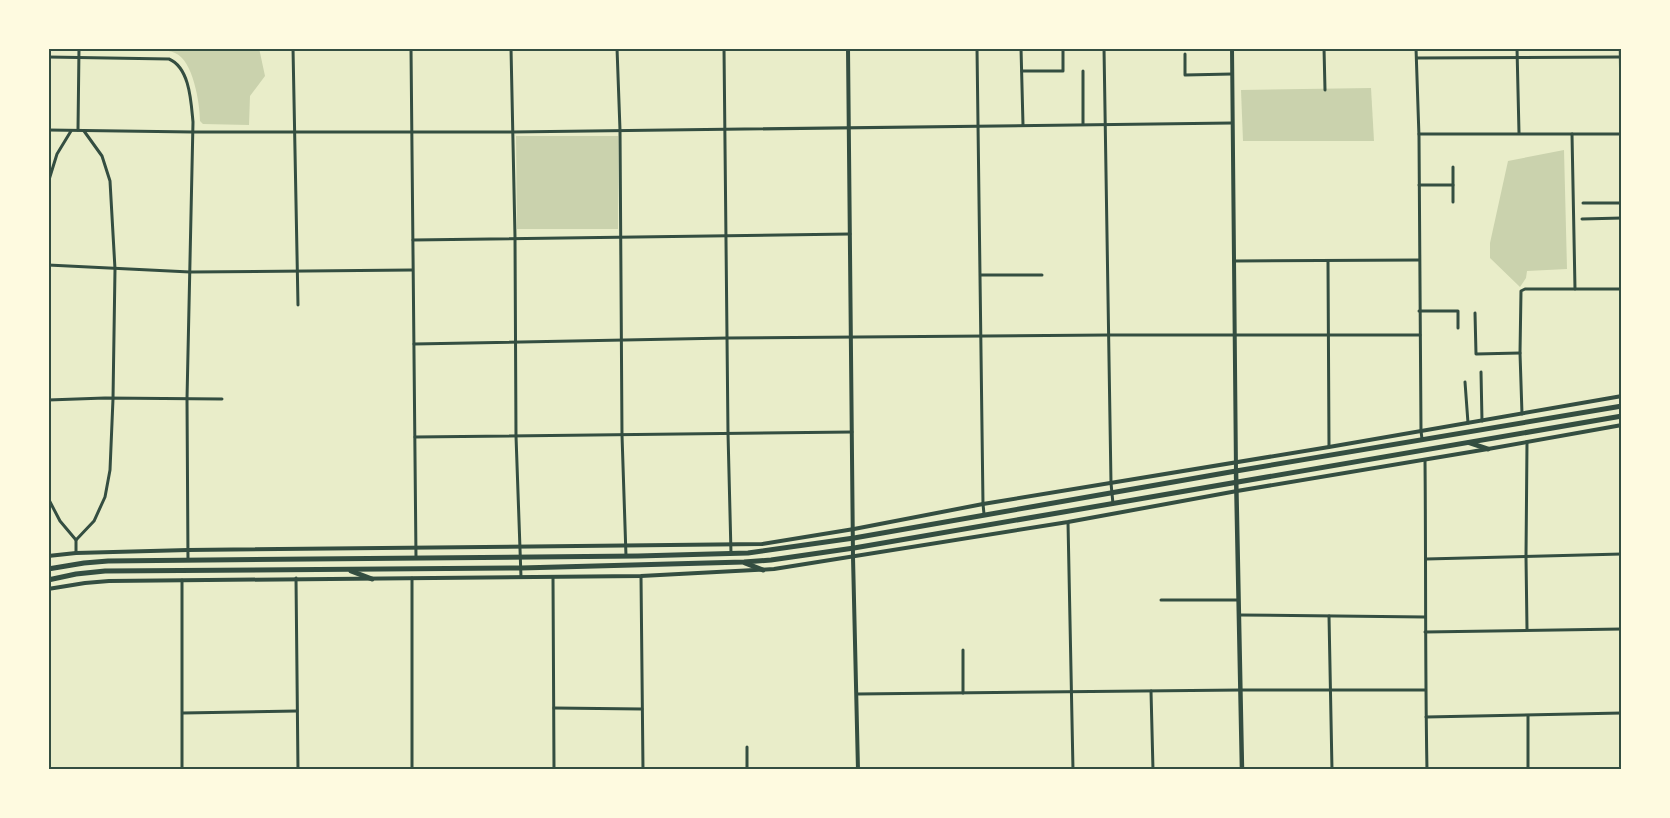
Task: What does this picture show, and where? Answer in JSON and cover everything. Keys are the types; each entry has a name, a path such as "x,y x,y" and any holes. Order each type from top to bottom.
{"main road":[{"path":"1621,48 1622,132"},
{"path":"48,569 108,561 731,554 854,538 1622,406"},
{"path":"48,580 105,571 521,568 771,560 854,548 1622,416"},
{"path":"1469,442 1488,449"},
{"path":"1236,471 1242,770"},
{"path":"744,562 763,570"},
{"path":"347,569 372,579"}],"street":[{"path":"78,130 79,48"},
{"path":"293,48 298,305"},
{"path":"411,48 416,558"},
{"path":"511,48 515,237 514,343 521,578"},
{"path":"617,48 620,130 622,435 626,556"},
{"path":"724,48 731,554"},
{"path":"848,48 858,770"},
{"path":"977,48 985,516"},
{"path":"1022,48 1023,125"},
{"path":"1022,71 1063,71 1062,48"},
{"path":"1104,48 1113,504"},
{"path":"1236,471 1232,49 1298,48"},
{"path":"1324,48 1325,90"},
{"path":"1416,48 1419,135 1421,431 1423,441"},
{"path":"1517,48 1519,133"},
{"path":"1185,54 1185,75 1232,74"},
{"path":"48,57 169,59 179,65 186,81 193,132 187,399 188,560"},
{"path":"1417,58 1621,57"},
{"path":"1083,71 1083,124"},
{"path":"48,130 512,132 1232,123"},
{"path":"48,183 57,154 72,130"},
{"path":"76,540 94,521 105,497 110,470 113,399 115,268 110,181 99,149 84,130"},
{"path":"1419,135 1622,132"},
{"path":"1572,134 1575,289"},
{"path":"1453,167 1453,202"},
{"path":"1419,185 1454,185"},
{"path":"1583,203 1622,202"},
{"path":"1582,219 1622,218"},
{"path":"413,240 850,234"},
{"path":"1235,261 1419,260"},
{"path":"1328,261 1329,447"},
{"path":"48,265 190,272 413,270"},
{"path":"981,275 1042,274"},
{"path":"1522,414 1521,291 1525,289 1622,289"},
{"path":"1419,311 1458,311 1458,328"},
{"path":"1475,313 1476,354 1520,353"},
{"path":"414,344 728,338 1420,335"},
{"path":"1480,372 1482,421"},
{"path":"1465,382 1468,423"},
{"path":"48,556 188,550 762,544 983,504 1622,396"},
{"path":"48,400 222,399"},
{"path":"48,590 85,583 182,580 641,576 763,570 1068,522 1622,425"},
{"path":"415,437 852,432"},
{"path":"1527,442 1527,630"},
{"path":"1425,460 1427,770"},
{"path":"48,498 60,521 76,540 76,553"},
{"path":"1068,522 1073,770"},
{"path":"1426,559 1622,554"},
{"path":"641,576 643,770"},
{"path":"553,577 554,770"},
{"path":"296,578 298,770"},
{"path":"412,578 412,770"},
{"path":"182,580 182,770"},
{"path":"1161,600 1238,600"},
{"path":"1239,615 1425,617"},
{"path":"1329,616 1332,770"},
{"path":"1425,632 1622,629"},
{"path":"963,650 963,693"},
{"path":"857,694 1425,690"},
{"path":"1151,691 1153,770"},
{"path":"554,708 642,709"},
{"path":"183,713 297,711"},
{"path":"1426,717 1622,714"},
{"path":"1528,716 1528,770"},
{"path":"747,747 747,770"}],"green space":[{"path":"89,48 259,48 265,76 250,96 249,125 203,124 200,121 197,93 191,73 181,57 175,53 91,50"},
{"path":"1371,88 1374,141 1243,141 1241,90"},
{"path":"516,136 618,136 618,229 517,229"},
{"path":"1564,150 1567,269 1527,271 1526,278 1520,287 1490,258 1490,243 1508,161"}]}
